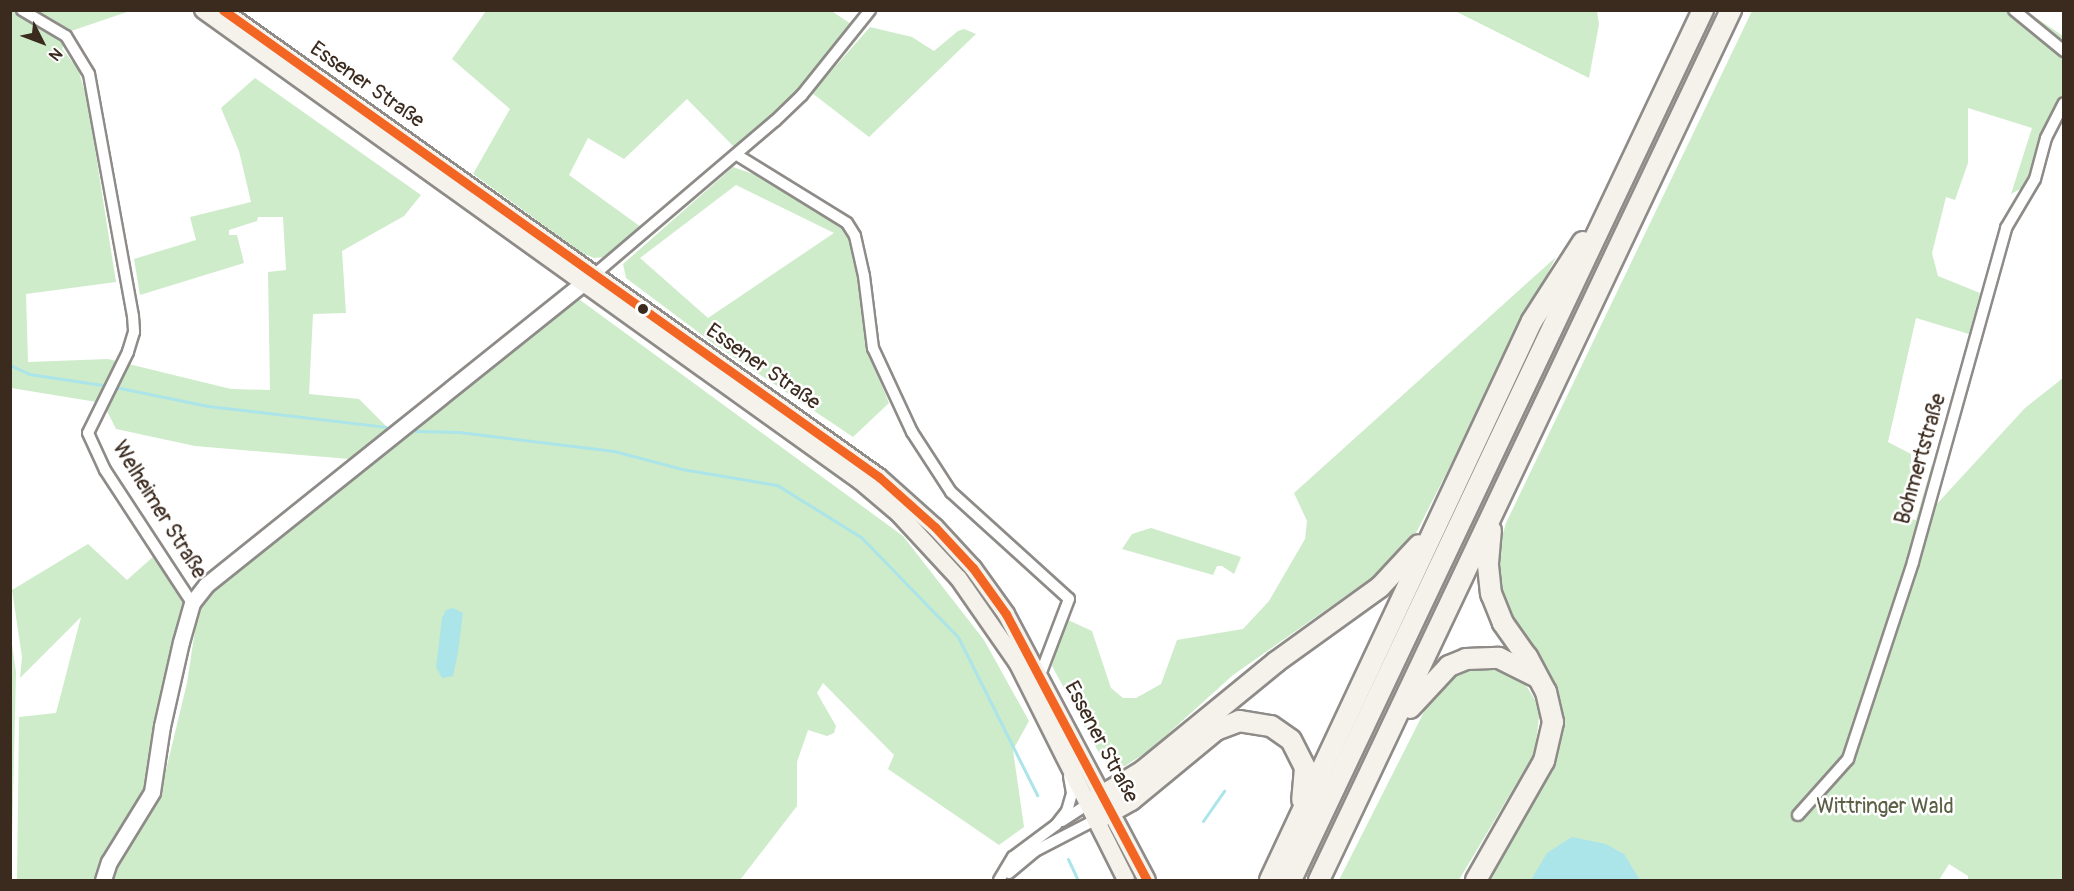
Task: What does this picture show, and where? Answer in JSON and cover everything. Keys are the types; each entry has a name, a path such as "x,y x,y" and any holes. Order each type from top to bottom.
{"highway":[{"path":"1278,879 1617,193 1703,10"},
{"path":"1319,880 1731,10"},
{"path":"1278,879 1440,516 1532,321 1617,193"},
{"path":"1476,880 1531,787 1551,739 1550,704 1537,677 1503,624 1491,594 1488,562 1493,513"},
{"path":"1101,807 1276,662 1380,587 1408,561 1440,516"},
{"path":"1389,734 1433,681 1449,666 1466,659 1499,658 1537,677"},
{"path":"1101,807 1228,723 1249,721 1271,726 1298,750 1306,780 1303,796 1272,868 1278,879"}],"main road":[{"name":"Essener Straße","path":"203,10 589,279 879,477 935,527 974,568 1000,604 1040,675 1101,807 1126,880"},
{"name":"Essener Straße","path":"222,10 589,279 860,481 899,514 959,579 993,626 1062,746 1147,880"}],"street":[{"name":"Welheimer Straße","path":"22,10 66,36 89,74 133,316 134,332 128,351 103,398 88,433 105,470 192,603 162,726 152,792 109,862 103,880"},
{"path":"192,603 222,571 589,279 737,155 802,95 870,10"},
{"path":"2014,10 2064,51"},
{"name":"Bohmertstraße","path":"1798,815 1848,759 1913,562 2006,228 2036,179 2046,138 2064,103"},
{"path":"737,155 847,223 855,236 864,276 873,348 917,441 951,492 1069,599 1040,675"},
{"path":"1056,825 1067,811 1072,793 1062,746"},
{"path":"999,880 1013,857 1056,825 1101,807"},
{"path":"1005,880 1017,863 1101,807"}],"green space":[{"path":"830,10 854,26 801,88 737,150 687,99 624,159 588,138 569,175 641,227 606,257 594,258 582,253 473,174 510,109 452,59 486,11"},
{"path":"10,11 130,11 71,31 62,49 78,69 87,98 116,282 26,294 28,362 108,359 231,389 270,390 268,272 286,270 283,217 258,217 257,221 229,230 229,235 237,235 244,263 140,295 134,259 196,240 190,217 251,202 239,151 221,108 255,78 421,195 404,216 342,251 346,313 313,314 309,394 359,399 390,430 349,459 195,446 116,429 103,403 11,388"},
{"path":"1455,11 1597,11 1599,24 1589,78"},
{"name":"Wittringer Wald","path":"1752,11 2026,11 2063,36 2063,97 2053,118 2034,179 2024,187 2011,194 2032,128 1968,108 1968,163 1955,200 1946,197 1932,253 1938,276 1980,293 1969,334 1916,318 1888,442 1911,454 1910,519 1916,520 1932,464 1935,506 2025,408 2063,378 2063,880 1968,880 1968,876 1949,864 1939,880 1490,880 1555,762 1561,735 1559,704 1550,679 1509,620 1498,592 1495,561 1506,523"},
{"path":"870,27 912,37 934,51 958,31 964,29 976,34 869,137 812,93"},
{"path":"733,167 759,176 800,198 847,229 853,242 867,348 889,403 853,437 714,344 626,278 623,264","holes":["736,185 834,233 708,318 640,258"]},
{"path":"1556,257 1414,537 1393,563 1233,675 1150,750 1125,766 1112,766 1103,760 1052,666 1066,619 1092,631 1111,688 1123,698 1136,698 1161,684 1177,640 1243,629 1269,601 1305,539 1307,521 1294,493"},
{"path":"576,297 903,536 984,640 1029,721 1013,750 1024,827 999,845 888,769 894,755 823,683 817,693 836,726 834,733 827,736 808,730 797,762 797,806 740,880 111,880 160,795 187,683 199,604 285,528"},
{"path":"1151,528 1241,557 1234,574 1222,566 1217,566 1213,575 1122,549 1132,534"},
{"path":"88,544 127,580 154,556 185,607 160,696 147,793 98,880 17,880 19,717 56,713 81,617 20,678 22,657 12,590"},
{"path":"11,637 16,672 10,880"},
{"path":"1487,662 1519,674 1540,708 1535,752 1459,880 1339,880 1428,704 1449,680"}],"water":[{"path":"453,608 463,613 458,652 453,676 442,678 436,667 442,618 446,610"},
{"path":"1572,837 1606,844 1624,854 1640,880 1531,880 1547,853"}],"waterway":[{"path":"10,365 29,374 109,386"},
{"path":"115,387 208,406 386,427"},
{"path":"416,431 459,432 614,451 682,469 777,485 861,537 958,637 1037,795"},
{"path":"1203,821 1224,791"},
{"path":"1068,859 1078,880"}],"transit line":[{"path":"223,10 879,477 935,527 973,568 1006,614 1147,880"}]}
